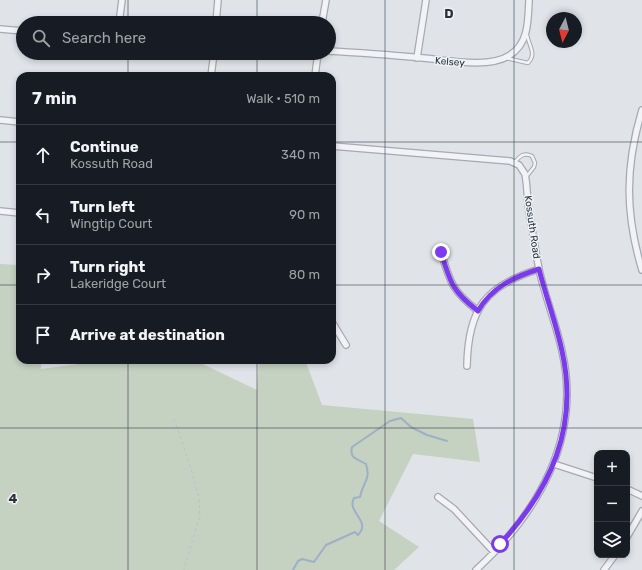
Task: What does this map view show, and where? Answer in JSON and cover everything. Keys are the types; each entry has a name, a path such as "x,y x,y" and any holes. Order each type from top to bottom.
{"street":[{"path":"120,16 122,0"},
{"path":"217,16 218,0"},
{"path":"323,16 326,0"},
{"path":"417,58 426,0"},
{"name":"Kelsey","path":"336,52 465,63 485,62 503,58 510,56 522,42 526,31 529,0"},
{"path":"0,29 16,30"},
{"path":"212,72 213,60"},
{"path":"316,72 317,60"},
{"path":"642,110 632,150 628,191 630,222 642,270"},
{"path":"0,120 16,122"},
{"path":"336,146 515,162"},
{"name":"Kossuth Road","path":"476,570 494,552 535,500 554,464 567,419 566,372 562,351 539,269 526,177 520,165 515,162"},
{"path":"0,211 16,213"},
{"path":"441,252 449,279 460,297 478,311"},
{"path":"467,366 472,324 486,298 497,287 511,279 539,269"},
{"path":"336,329 346,345"},
{"path":"554,464 594,477"},
{"path":"630,490 642,496"},
{"path":"438,497 454,509 494,552"},
{"path":"630,532 642,511"},
{"path":"604,570 612,558"}],"lane":[{"path":"503,58 521,63 528,63 532,58 533,52 526,31"},
{"path":"515,162 525,154 532,156 535,163 534,167 526,177"}],"path":[{"path":"174,419 191,468 199,498 200,515 184,570"}],"green space":[{"path":"0,264 16,265 16,364 41,364 41,369 79,364 202,364 257,390 259,364 307,364 322,405 473,419 480,462 413,454 379,521 419,547 394,570 0,570"}],"waterway":[{"path":"293,570 298,561 302,559 314,562 326,545 355,532 358,535 362,530 361,521 353,508 352,503 354,498 360,497 368,474 366,464 357,460 353,456 351,451 352,447 390,421 401,418 411,427 427,435 447,441"}],"route":[{"path":"441,252 449,279 460,297 478,311 486,298 497,287 511,279 539,269 562,351 566,372 567,419 557,458 535,500 513,530 500,544"}]}
